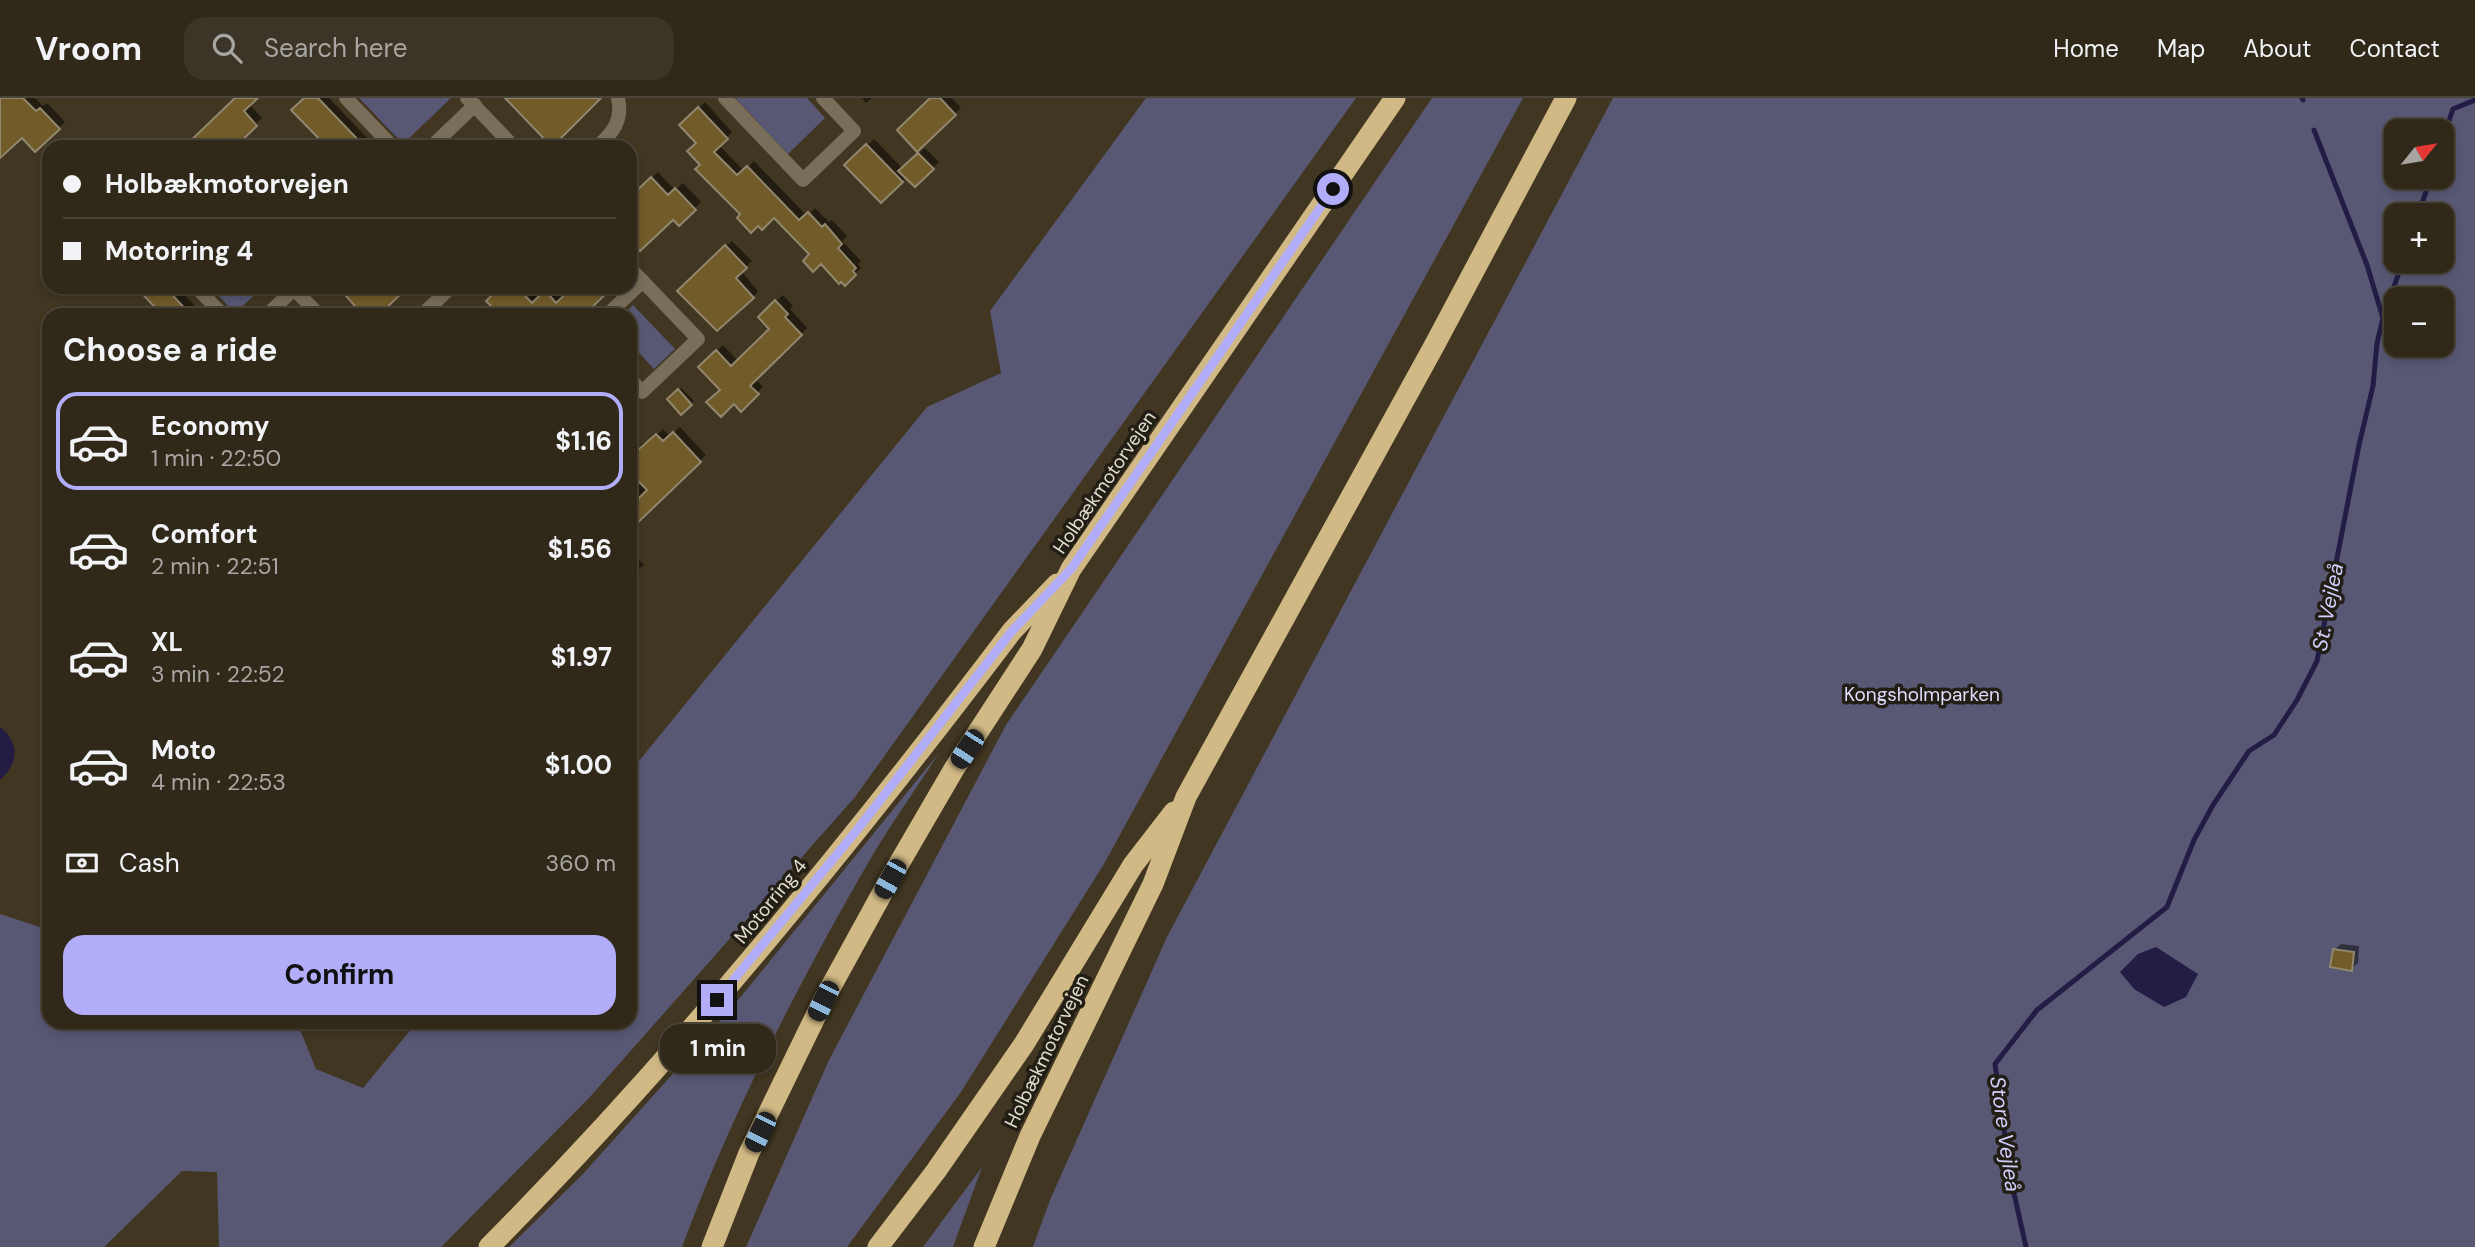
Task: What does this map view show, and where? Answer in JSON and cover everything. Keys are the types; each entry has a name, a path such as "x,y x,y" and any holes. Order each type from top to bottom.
{"highway":[{"name":"Holbækmotorvejen","path":"712,1247 749,1153 823,1001 954,769 1032,649 1071,569 1395,98"},
{"name":"Holbækmotorvejen","path":"984,1247 1030,1136 1153,884 1186,797 1566,98"},
{"name":"Motorring 4","path":"489,1247 646,1081 752,959 1012,631 1071,569"},
{"path":"878,1247 936,1171 1024,1044 1133,865 1186,797"}],"street":[{"path":"346,98 386,140"},
{"path":"604,140 613,132 619,119 618,98"},
{"path":"725,98 803,180 854,131 823,98"},
{"path":"437,140 471,102 507,140"},
{"path":"637,275 698,339 642,392 637,387"},
{"path":"637,287 643,281"},
{"path":"204,294 216,308"},
{"path":"274,308 287,294"},
{"path":"299,294 312,308"},
{"path":"429,308 444,294"},
{"path":"614,308 629,294"}],"green space":[{"path":"359,98 451,98 407,140 399,140"},
{"path":"807,98 825,118 788,154 736,99"},
{"path":"1146,98 1356,98 855,797 589,1098 441,1247 219,1247 217,1172 182,1171 104,1247 0,1247 0,914 42,928 42,1029 300,1029 316,1069 363,1088 411,1029 637,1029 637,763 927,407 1001,373 990,311"},
{"path":"1432,98 1523,98 1104,864 961,1092 847,1247 746,1247 829,1060 1006,725"},
{"name":"Kongsholmparken","path":"1613,98 2475,98 2475,1247 1033,1247 1050,1200 1167,937"},
{"path":"217,294 255,294 240,308 230,308"},
{"path":"637,309 675,349 654,369 637,351"},
{"path":"939,753 875,851 795,996 723,1145 682,1247 509,1247 582,1175 730,1010"},
{"path":"982,1167 953,1247 923,1247"}],"shaded area":[{"path":"0,727 11,740 15,754 11,767 0,780"},
{"path":"2156,947 2198,974 2186,997 2164,1007 2134,989 2120,972 2138,954"}],"building":[{"path":"0,98 23,98 36,111 40,108 60,129 48,140 42,140 42,146 35,152 22,138 0,158"},
{"path":"235,98 258,98 244,111 257,126 242,140 191,140"},
{"path":"304,98 318,98 358,140 320,140 291,110"},
{"path":"505,98 601,98 559,140 545,140"},
{"path":"930,98 940,98 956,115 917,152 897,130"},
{"path":"698,107 728,139 714,152 737,175 747,166 799,220 808,212 822,227 825,224 842,244 838,248 856,268 853,271 856,275 845,286 841,282 839,284 821,264 813,272 803,261 809,254 774,218 762,230 758,226 751,233 737,218 740,214 695,169 700,165 687,151 696,143 679,125"},
{"path":"866,144 903,182 881,203 844,165"},
{"path":"918,153 934,169 915,187 898,171"},
{"path":"651,177 668,195 675,188 696,210 679,226 673,220 640,251 637,248 637,190"},
{"path":"725,245 747,268 736,278 754,298 717,331 677,291"},
{"path":"142,294 172,294 184,308 156,308"},
{"path":"344,294 401,294 386,308 357,308"},
{"path":"493,294 524,294 532,303 541,294 548,294 556,303 566,294 606,294 591,308 493,308 486,301"},
{"path":"775,300 788,314 785,317 802,335 750,386 759,394 741,412 734,404 721,417 706,402 720,390 698,367 716,350 731,366 769,329 758,317"},
{"path":"678,389 692,405 681,415 667,399"},
{"path":"673,432 701,462 637,523 637,500 647,490 637,480 637,449 656,434 663,441"},
{"path":"2333,949 2354,952 2352,971 2330,967"}],"waterway":[{"path":"2450,119 2453,109 2475,100"},
{"name":"St. Vejleå","path":"2026,1247 2011,1180 1995,1064 2037,1010 2167,907 2194,840 2213,805 2249,751 2274,735 2297,700 2317,661 2373,386 2377,343 2383,318 2367,265 2314,130"},
{"path":"2422,203 2427,189"},
{"path":"2383,318 2399,273"}],"route":[{"path":"717,1000 857,830 1012,631 1071,569 1333,189"}],"water label":[{"name":"Store Vejleå","path":"2005,1134"}]}
